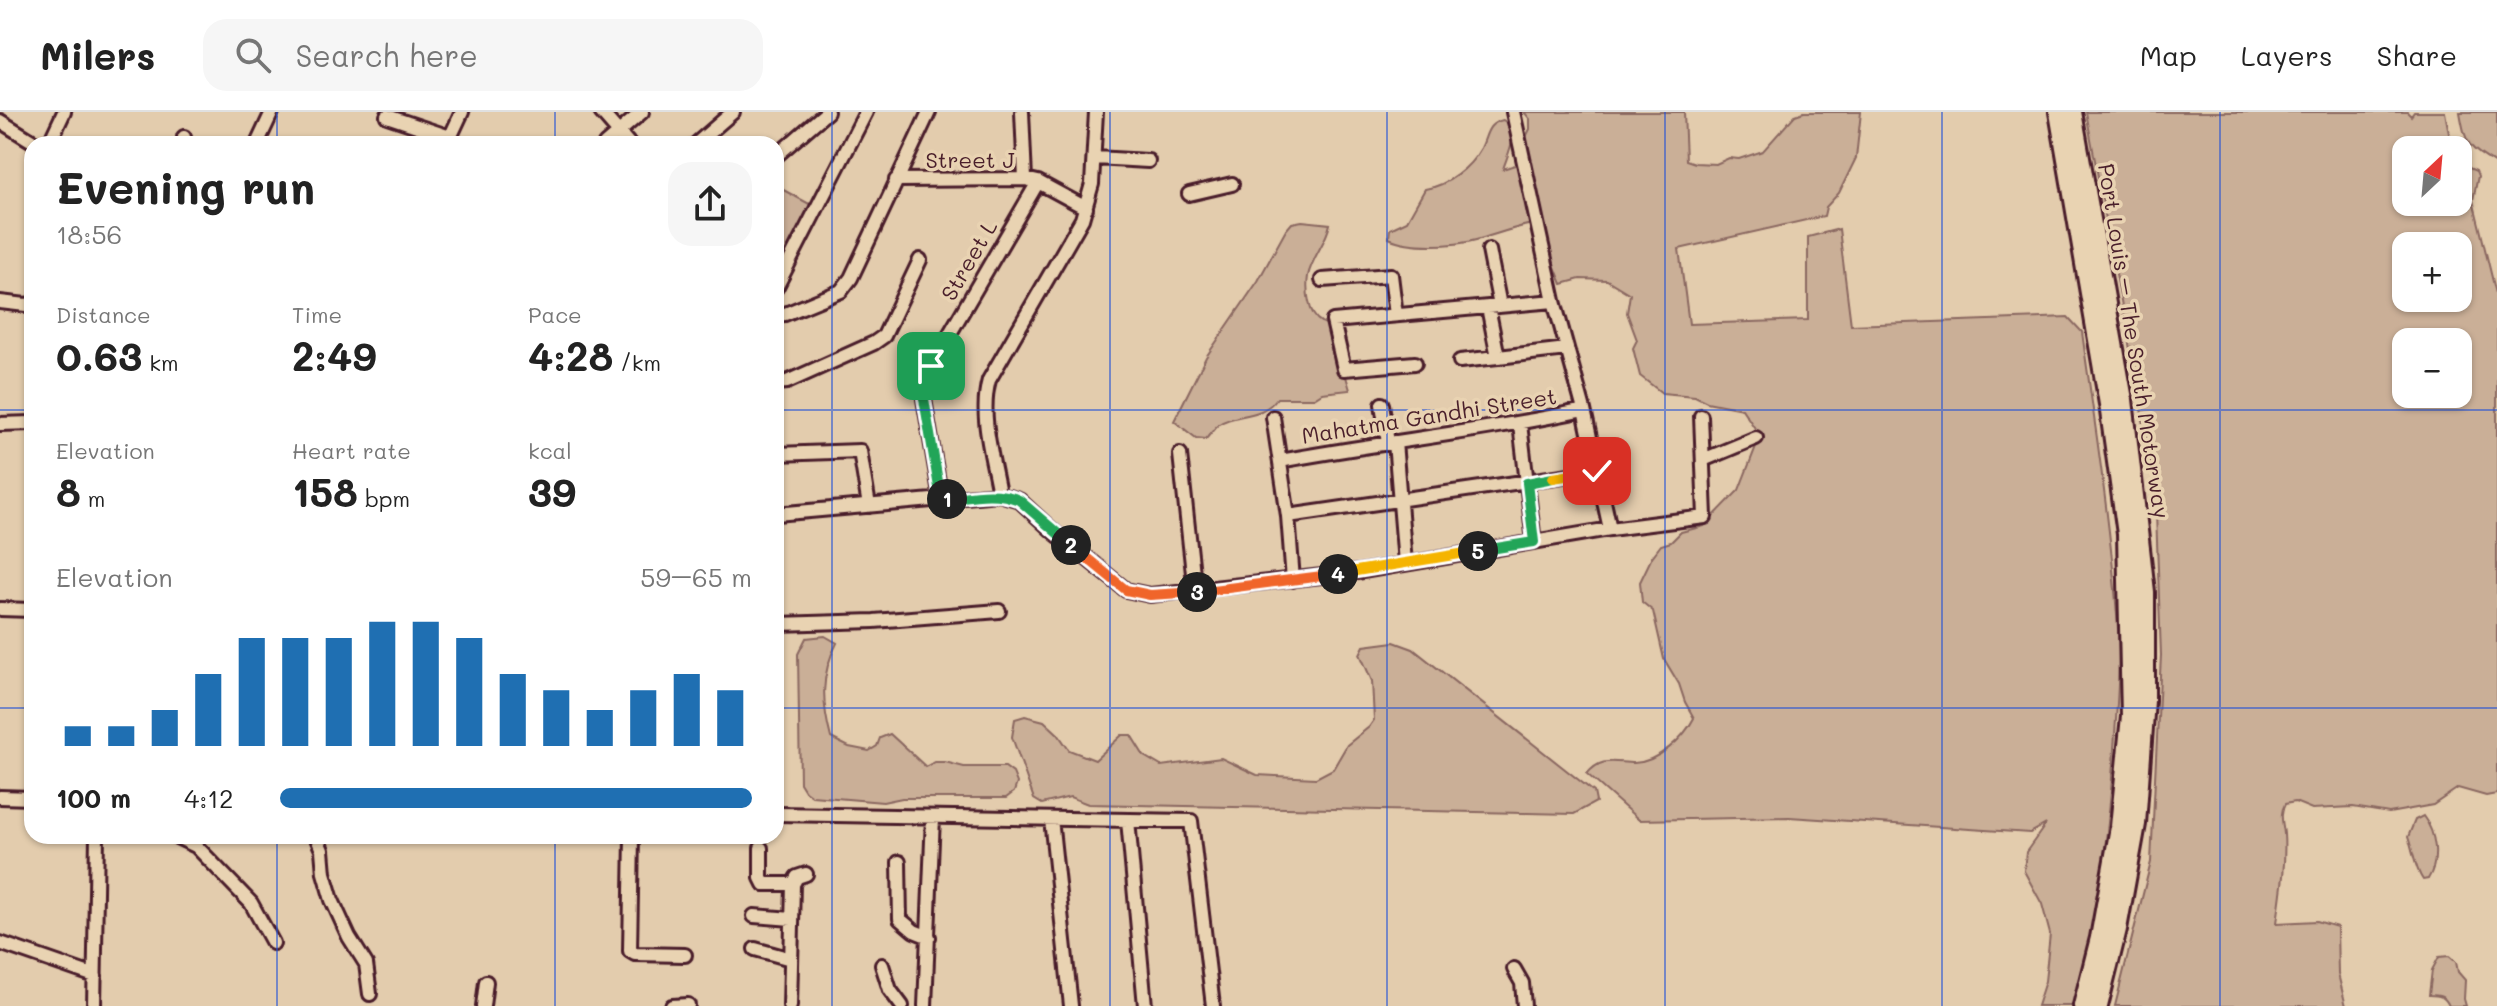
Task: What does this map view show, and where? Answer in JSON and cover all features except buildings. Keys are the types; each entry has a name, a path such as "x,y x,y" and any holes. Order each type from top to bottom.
{"highway":[{"name":"Port Louis – The South Motorway","path":"2059,112 2109,404 2127,534 2129,731 2120,827 2100,938 2083,1006"},
{"name":"Port Louis – The South Motorway","path":"2072,112 2123,400 2145,592 2145,700 2136,824 2117,929 2098,1006"}],"street":[{"path":"16,112 4,123 24,136"},
{"path":"53,136 64,112"},
{"path":"261,136 272,112"},
{"path":"450,136 462,112"},
{"path":"601,112 622,136"},
{"path":"614,136 642,112"},
{"path":"705,136 733,112"},
{"path":"784,149 827,112"},
{"path":"784,272 866,112"},
{"path":"784,314 841,291 851,278 929,112"},
{"path":"1022,112 1032,180"},
{"path":"999,494 985,414 985,394 989,380 1082,219 1092,184 1096,112"},
{"path":"1513,112 1554,301 1584,410 1610,529"},
{"path":"387,116 438,136"},
{"path":"1095,158 1148,161"},
{"name":"Street J","path":"896,180 1032,180 1086,208"},
{"name":"Street L","path":"941,499 924,399 925,384 931,366 1032,180"},
{"path":"1189,194 1232,184"},
{"path":"1489,250 1498,357"},
{"path":"784,382 884,336 920,260"},
{"path":"1322,280 1391,275 1396,315"},
{"path":"1415,363 1344,369 1333,321 1554,301"},
{"path":"0,302 24,305"},
{"path":"1460,361 1567,349"},
{"path":"1382,404 1392,442 1405,563"},
{"name":"Mahatma Gandhi Street","path":"1280,461 1520,424 1584,410"},
{"path":"784,513 999,494 1019,500 1126,590 1150,595 1195,592 1705,517 1701,416"},
{"path":"1273,417 1288,516 1293,580"},
{"path":"0,424 24,423"},
{"path":"1520,424 1534,542"},
{"path":"1703,460 1756,438"},
{"path":"784,454 860,451 869,506"},
{"path":"1180,454 1195,592"},
{"path":"1288,516 1597,471"},
{"path":"0,609 24,610"},
{"path":"784,622 874,621 999,611"},
{"path":"0,797 24,798"},
{"path":"784,814 1191,821 1213,1006"},
{"path":"925,1006 933,817"},
{"path":"1051,819 1071,1006"},
{"path":"1128,820 1145,1006"},
{"path":"94,1006 97,844"},
{"path":"192,844 251,903 273,943"},
{"path":"319,844 332,900 366,964 370,994"},
{"path":"632,844 630,951 635,954 685,955"},
{"path":"761,848 761,878 764,884 793,884"},
{"path":"899,862 900,919 914,931 929,937"},
{"path":"790,1006 793,884 797,877 806,874"},
{"path":"754,916 792,919"},
{"path":"0,943 95,976"},
{"path":"755,949 791,959"},
{"path":"882,965 890,990 902,1006"},
{"path":"1514,969 1522,983 1524,1006"},
{"path":"483,1006 486,982"},
{"path":"672,1006 688,1005"}],"shaded area":[{"path":"1524,112 1684,112 1686,160 1716,164 1763,151 1795,115 1804,112 1861,112 1856,158 1839,193 1826,207 1824,216 1679,249 1689,324 1808,320 1808,237 1839,229 1851,325 2068,317 2082,332 2110,544 2119,665 2105,846 2090,942 2074,1006 2037,1006 2045,981 2050,934 2042,904 2024,871 2026,852 2046,824 2030,833 1789,817 1639,820 1587,774 1603,763 1643,762 1661,754 1677,741 1694,718 1664,659 1653,611 1642,602 1640,582 1661,545 1671,542 1681,532 1704,526 1739,490 1760,436 1742,409 1707,402 1695,396 1662,393 1640,376 1633,348 1637,340 1627,313 1630,294 1607,280 1580,279 1562,284 1537,223 1456,244 1420,245 1389,238 1390,229 1407,221 1425,189 1449,180 1471,162 1493,124 1503,120 1511,130 1512,143 1503,169 1521,163 1522,145 1530,129 1530,119"},
{"path":"2086,112 2407,112 2411,116 2414,112 2445,112 2449,136 2392,136 2392,216 2472,216 2472,169 2476,171 2478,176 2473,200 2497,298 2497,794 2486,796 2458,788 2433,805 2389,813 2353,807 2312,809 2295,802 2285,804 2282,815 2284,867 2277,923 2317,921 2337,927 2338,974 2346,1006 2115,1006 2151,862 2161,655 2155,484"},
{"path":"2460,112 2497,112 2497,165 2472,146 2472,136 2466,136"},
{"path":"784,190 815,207 784,267"},
{"path":"1292,223 1330,224 1310,269 1308,295 1317,319 1340,332 1342,362 1350,390 1322,393 1314,398 1277,398 1264,410 1219,424 1206,439 1196,438 1174,421 1206,357 1258,281 1286,230"},
{"path":"825,636 837,643 831,655 824,690 831,738 849,747 869,751 877,746 880,738 890,734 926,767 935,762 945,762 964,767 1005,767 1013,773 1017,783 1014,792 1006,798 902,798 883,802 812,796 805,791 800,783 798,654 806,638"},
{"path":"1394,642 1413,649 1594,792 1596,802 1574,814 1088,804 1070,797 1042,804 1034,799 1012,737 1015,719 1025,716 1044,721 1069,750 1095,760 1122,735 1131,735 1144,756 1161,766 1221,758 1257,775 1316,778 1333,769 1347,745 1374,720 1372,681 1360,654 1364,646"},
{"path":"2423,816 2433,838 2435,855 2432,872 2428,879 2423,880 2408,837 2415,820"},
{"path":"2449,956 2456,962 2458,972 2465,980 2466,1006 2449,1006 2441,997 2429,995 2432,970 2439,957"}],"route":[{"path":"931,366 924,399 941,499 999,494 1019,500 1126,590 1150,595 1358,572 1534,542 1527,483 1597,471"}]}
